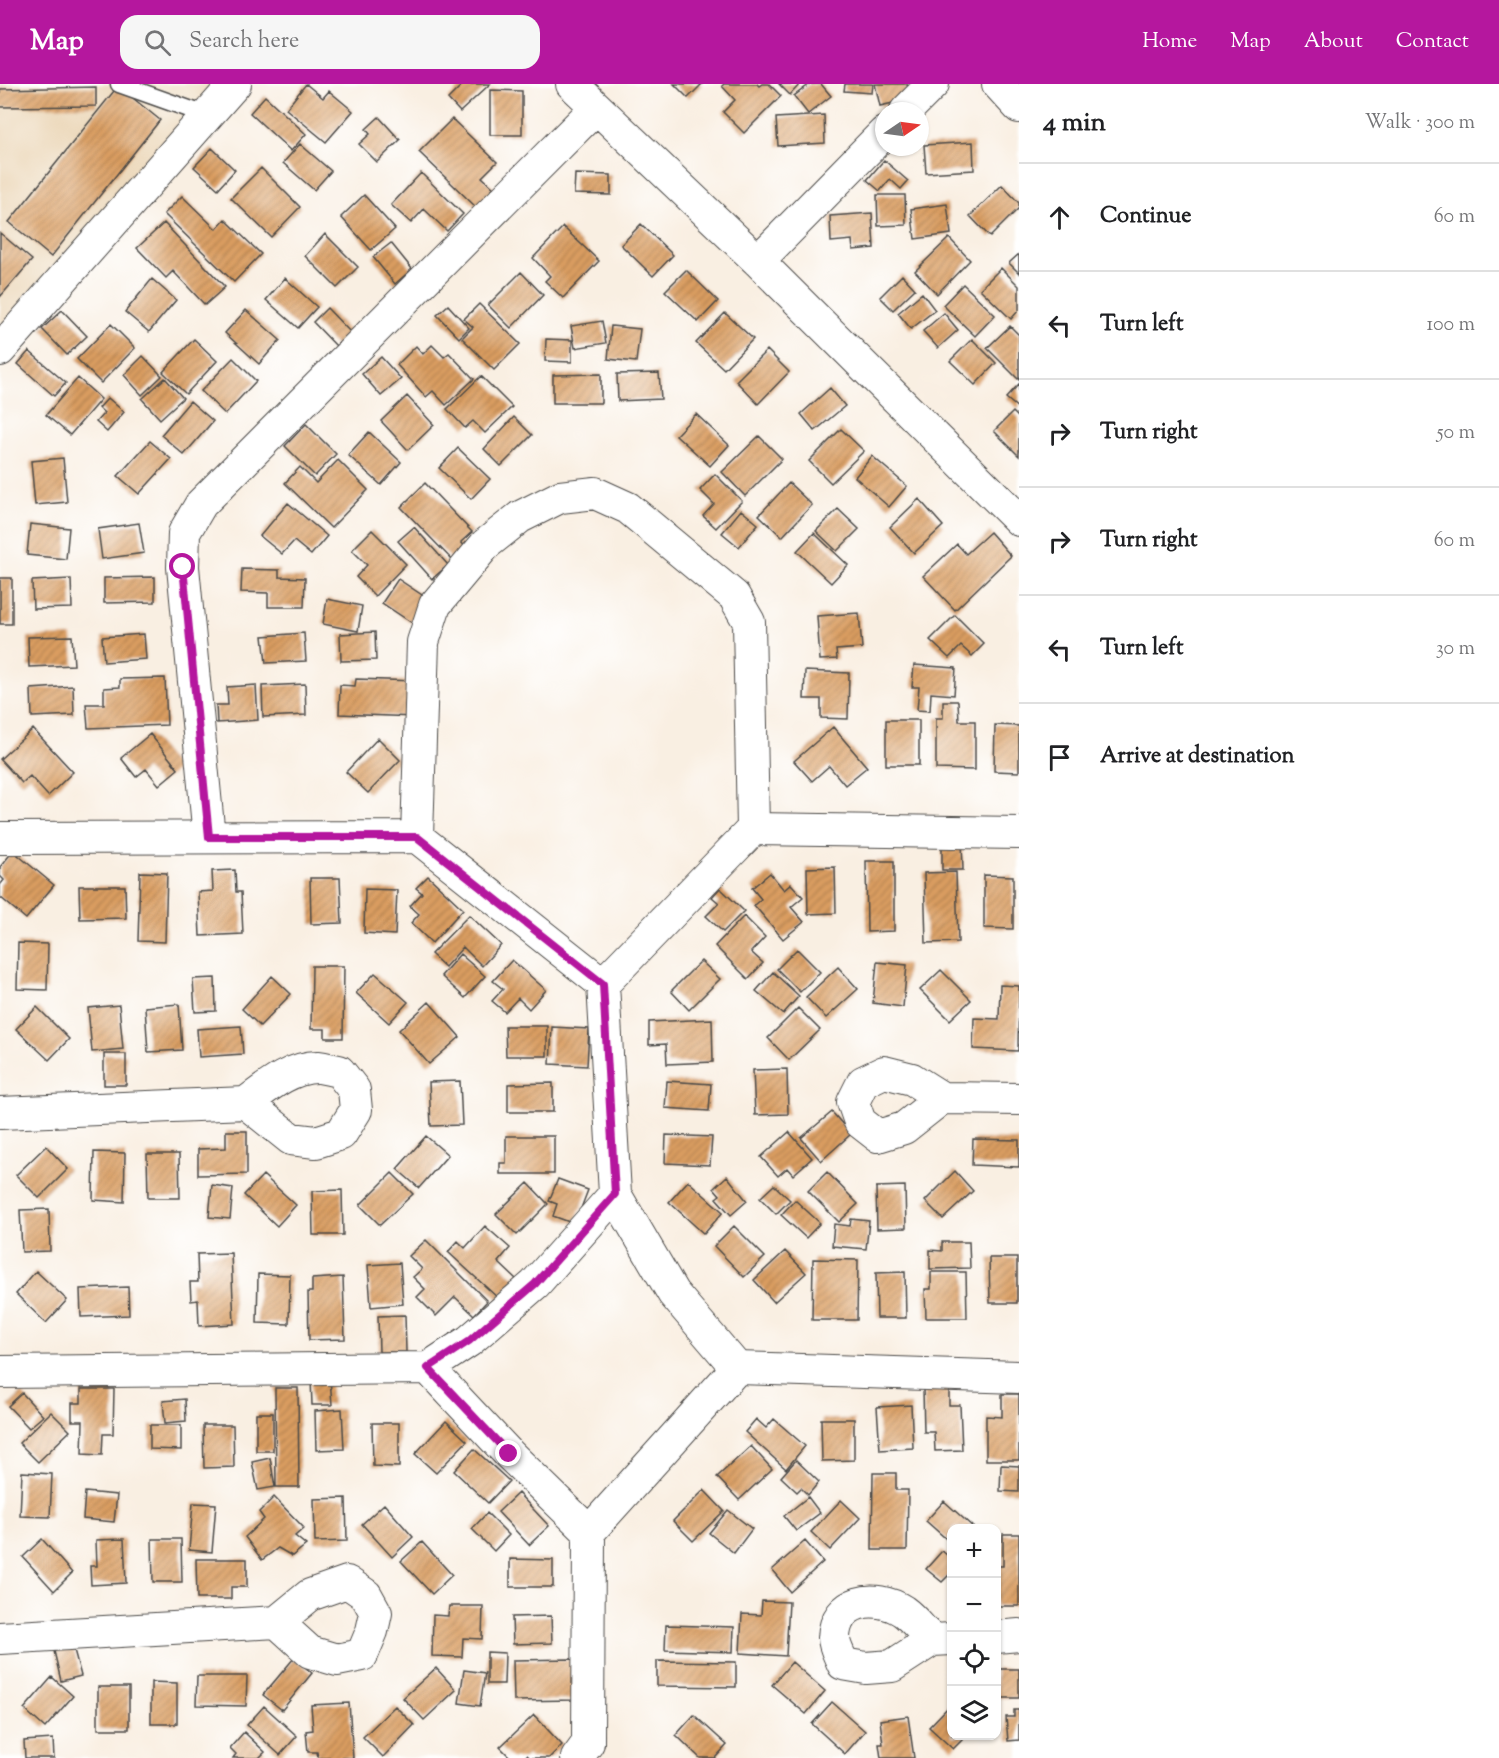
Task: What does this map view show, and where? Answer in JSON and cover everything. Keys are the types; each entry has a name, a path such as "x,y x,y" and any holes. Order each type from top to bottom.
{"street":[{"path":"0,350 235,84"},
{"path":"572,84 758,261 1019,520"},
{"path":"915,102 933,84"},
{"path":"998,84 1019,107"},
{"path":"209,837 183,567 184,533 201,504 596,108"},
{"path":"758,261 875,143"},
{"path":"417,837 423,642 435,605 486,544 520,517 560,497 594,493 628,508 734,596 749,622 753,829 603,984 615,1194 673,1293 737,1368 1019,1377"},
{"path":"753,829 1019,833"},
{"path":"0,838 417,837 603,984"},
{"path":"942,1098 1019,1099"},
{"path":"0,1113 246,1103"},
{"path":"0,1372 428,1368 469,1341 535,1284 615,1194"},
{"path":"428,1368 509,1454 589,1532"},
{"path":"590,1753 589,1532 737,1368"},
{"path":"0,1638 277,1622"},
{"path":"1001,1637 1019,1635"}],"lane":[{"path":"119,84 206,115"}],"shaded area":[{"path":"0,84 237,84 0,335"}],"building":[{"path":"306,84 323,98 329,91 353,111 326,142 286,109"},
{"path":"463,84 490,84 460,112 448,99"},
{"path":"674,84 702,84 688,98"},
{"path":"724,84 757,84 759,86 769,84 781,96 744,133 723,112 735,100 722,86"},
{"path":"779,84 800,84 790,95"},
{"path":"810,84 821,84 831,96 808,114 794,96"},
{"path":"845,84 873,84 872,93 844,91"},
{"path":"875,84 907,84 910,99 879,102"},
{"path":"118,86 160,120 51,257 9,222"},
{"path":"96,87 96,106 0,107 0,89"},
{"path":"490,90 522,91 522,135 490,135"},
{"path":"265,96 306,134 291,151 250,113"},
{"path":"824,115 825,143 778,146 776,118"},
{"path":"379,117 400,140 377,162 359,144 370,134 366,129"},
{"path":"452,119 497,162 482,177 496,190 478,209 419,152"},
{"path":"973,142 974,170 926,173 925,156 929,156 929,145"},
{"path":"300,144 331,171 314,190 283,163"},
{"path":"212,148 235,170 218,189 194,167"},
{"path":"884,160 908,181 901,189 890,179 880,191 867,180"},
{"path":"261,168 300,207 271,237 231,198"},
{"path":"421,173 463,214 447,231 424,209 411,223 391,205"},
{"path":"575,174 611,175 611,195 574,194"},
{"path":"1002,185 1019,203 1019,208 990,237 970,216"},
{"path":"364,195 395,229 371,250 341,217"},
{"path":"877,195 905,195 906,225 878,226"},
{"path":"182,196 216,229 225,219 261,254 234,282 164,214"},
{"path":"947,204 951,234 915,239 911,209"},
{"path":"872,213 874,248 853,250 852,240 831,242 830,216"},
{"path":"164,223 225,287 205,305 173,271 166,278 137,248"},
{"path":"641,224 673,255 653,276 621,245"},
{"path":"563,227 599,261 563,298 545,281 550,276 533,258"},
{"path":"0,233 32,260 0,297"},
{"path":"325,234 358,267 337,288 305,256"},
{"path":"949,238 970,260 937,294 915,271"},
{"path":"391,243 412,269 395,284 373,257"},
{"path":"1019,254 1019,273 1009,263"},
{"path":"1001,268 1019,286 1019,310 1011,319 980,289"},
{"path":"686,270 718,301 698,322 665,291"},
{"path":"521,272 543,295 511,328 488,305"},
{"path":"902,275 915,289 893,310 880,297"},
{"path":"285,278 317,307 298,328 266,300"},
{"path":"152,279 176,300 149,332 125,312"},
{"path":"963,284 995,315 975,336 943,305"},
{"path":"922,293 935,310 911,329 898,313"},
{"path":"479,304 520,344 494,370 462,338 473,327 464,319"},
{"path":"448,305 469,328 459,338 437,315"},
{"path":"327,308 352,334 338,348 313,322"},
{"path":"62,310 87,336 67,355 42,329"},
{"path":"246,310 280,340 259,364 225,333"},
{"path":"725,313 753,339 724,369 696,343"},
{"path":"944,313 958,330 938,348 923,331"},
{"path":"602,321 606,343 575,348 571,326"},
{"path":"111,324 135,348 101,383 77,359"},
{"path":"611,326 640,329 636,362 608,359"},
{"path":"1010,326 1019,335 1019,380 987,348"},
{"path":"194,339 217,361 186,394 163,372"},
{"path":"546,339 572,340 572,362 545,361"},
{"path":"972,339 996,363 975,385 950,361"},
{"path":"432,345 444,357 449,353 474,379 446,405 433,391 426,397 397,365 416,346 423,354"},
{"path":"767,350 789,372 758,404 736,381"},
{"path":"29,351 66,383 54,396 18,364"},
{"path":"143,356 162,376 142,395 124,375"},
{"path":"381,357 401,379 381,396 362,374"},
{"path":"233,358 256,381 225,414 201,391"},
{"path":"659,373 661,399 618,401 617,374"},
{"path":"601,374 601,403 553,403 553,375"},
{"path":"481,376 512,407 485,433 473,421 465,428 447,409"},
{"path":"78,378 101,399 70,435 46,415"},
{"path":"165,378 183,398 160,419 142,399"},
{"path":"1019,384 1019,409 1006,398"},
{"path":"830,388 845,406 815,431 801,414"},
{"path":"407,396 434,425 408,450 381,421"},
{"path":"108,398 124,412 107,432 96,422 104,413 99,408"},
{"path":"190,401 213,421 184,455 161,435"},
{"path":"1013,412 1019,418 1019,456 994,431"},
{"path":"696,414 729,445 710,466 676,435"},
{"path":"514,417 532,435 501,466 484,449"},
{"path":"306,424 336,454 315,476 285,446"},
{"path":"841,429 864,451 831,483 809,461"},
{"path":"369,432 401,462 381,485 348,455"},
{"path":"759,436 782,459 745,496 722,472"},
{"path":"150,441 171,459 139,494 118,476"},
{"path":"458,448 490,479 471,499 439,468"},
{"path":"872,456 907,486 889,507 855,477"},
{"path":"63,458 67,502 35,505 31,461"},
{"path":"338,460 368,490 331,528 285,483 300,467 316,483"},
{"path":"715,474 742,501 716,528 703,516 714,504 700,490"},
{"path":"425,483 472,532 461,542 468,550 455,563 401,507"},
{"path":"789,483 812,505 782,537 759,515"},
{"path":"919,499 943,526 914,553 890,527"},
{"path":"288,503 327,536 311,555 294,541 282,554 260,536"},
{"path":"838,509 859,529 837,551 816,531"},
{"path":"741,510 758,524 739,547 722,533"},
{"path":"139,523 144,553 102,559 98,529"},
{"path":"30,524 69,528 66,559 27,555"},
{"path":"414,527 448,565 432,579 398,541"},
{"path":"372,530 406,564 375,596 356,577 367,565 352,550"},
{"path":"990,532 1011,556 955,610 923,576 957,544 966,554"},
{"path":"814,533 848,565 831,583 797,551"},
{"path":"242,569 279,570 279,577 305,578 304,607 268,607 268,593 241,592"},
{"path":"155,577 155,602 104,603 104,578"},
{"path":"0,578 12,578 12,624 0,624"},
{"path":"71,579 72,608 33,609 32,581"},
{"path":"398,579 431,601 415,625 382,603"},
{"path":"327,599 362,606 358,631 323,624"},
{"path":"859,613 862,648 836,650 837,659 820,660 817,616"},
{"path":"955,615 984,644 972,656 961,646 949,658 930,640"},
{"path":"375,632 376,660 341,661 340,634"},
{"path":"304,633 306,661 266,663 263,636"},
{"path":"144,634 146,659 104,662 102,637"},
{"path":"72,636 74,665 29,667 28,637"},
{"path":"914,665 956,668 954,695 931,693 930,711 917,710 919,687 912,687"},
{"path":"805,671 849,673 848,719 821,718 821,699 804,699"},
{"path":"165,678 167,725 88,728 86,704 104,704 104,688 120,687 120,679"},
{"path":"356,679 416,681 415,717 339,714 340,685 355,686"},
{"path":"305,684 306,715 263,717 262,686"},
{"path":"256,685 258,720 217,723 216,705 228,705 227,687"},
{"path":"73,686 74,715 32,717 31,689"},
{"path":"943,701 958,701 959,721 975,721 975,770 936,769 936,718 943,718"},
{"path":"886,720 919,720 919,765 886,765"},
{"path":"995,725 1019,726 1019,772 994,771"},
{"path":"833,727 867,767 845,785 829,766 812,781 794,761"},
{"path":"33,729 73,772 48,796 30,776 22,783 0,759"},
{"path":"150,734 178,769 159,785 146,769 136,777 121,758"},
{"path":"378,738 400,760 368,793 346,772"},
{"path":"942,841 962,841 963,870 942,870"},
{"path":"13,851 54,885 26,919 0,897 0,885 4,880 0,876 0,867"},
{"path":"866,861 894,861 894,931 867,932"},
{"path":"835,867 836,913 808,914 807,868"},
{"path":"235,870 236,892 241,892 243,934 200,936 198,892 213,891 212,871"},
{"path":"140,872 167,873 165,942 138,941"},
{"path":"956,872 958,942 926,943 924,873"},
{"path":"770,873 784,890 791,884 803,897 791,907 804,922 783,939 754,905 761,899 752,888"},
{"path":"984,875 1013,876 1013,929 984,928"},
{"path":"428,876 463,909 432,943 411,923 419,914 410,906 422,893 416,888"},
{"path":"310,878 340,878 342,923 311,924"},
{"path":"79,886 125,886 126,918 80,919"},
{"path":"720,888 744,911 723,932 706,916 719,903 712,897"},
{"path":"365,889 397,890 395,935 364,933"},
{"path":"469,915 501,945 482,966 463,947 445,967 431,954"},
{"path":"744,916 765,937 751,952 763,963 748,979 715,946"},
{"path":"18,943 48,944 47,990 17,989"},
{"path":"797,949 820,972 800,992 777,969"},
{"path":"460,954 485,976 465,998 441,976"},
{"path":"512,960 546,990 529,1009 518,998 505,1012 492,1001 503,989 493,981"},
{"path":"701,961 720,979 689,1010 671,991"},
{"path":"877,962 907,965 903,1007 873,1003"},
{"path":"312,966 344,966 343,1038 325,1038 325,1029 311,1029"},
{"path":"838,967 858,989 826,1018 806,997"},
{"path":"941,970 971,1000 950,1020 920,990"},
{"path":"773,972 799,996 783,1014 756,991"},
{"path":"375,973 408,1002 389,1023 356,993"},
{"path":"272,976 291,994 260,1026 242,1009"},
{"path":"215,978 216,1011 195,1012 193,979"},
{"path":"1000,985 1019,986 1018,1051 973,1049 974,1018 999,1019"},
{"path":"429,1002 460,1037 429,1064 399,1030"},
{"path":"179,1004 182,1050 148,1052 145,1007"},
{"path":"119,1005 123,1049 92,1052 88,1008"},
{"path":"37,1007 69,1039 49,1060 16,1029"},
{"path":"798,1008 820,1030 789,1060 768,1038"},
{"path":"712,1019 713,1062 667,1064 666,1044 649,1045 649,1022"},
{"path":"241,1026 243,1054 199,1057 197,1029"},
{"path":"505,1026 547,1026 547,1056 506,1056"},
{"path":"552,1027 589,1029 587,1066 550,1064"},
{"path":"104,1054 126,1054 126,1085 104,1085"},
{"path":"787,1069 788,1114 755,1115 753,1070"},
{"path":"460,1081 462,1125 431,1126 429,1082"},
{"path":"667,1081 711,1084 709,1111 665,1108"},
{"path":"553,1083 553,1112 508,1112 508,1084"},
{"path":"832,1112 851,1134 821,1161 801,1138"},
{"path":"226,1131 247,1131 247,1174 198,1175 198,1149 226,1148"},
{"path":"789,1132 812,1158 793,1175 787,1168 778,1176 761,1157"},
{"path":"666,1135 712,1137 710,1165 665,1163"},
{"path":"426,1136 448,1155 419,1188 397,1169"},
{"path":"506,1136 554,1136 554,1174 500,1174 500,1163 506,1163"},
{"path":"973,1139 1019,1140 1019,1167 972,1165"},
{"path":"46,1146 68,1169 39,1198 16,1175"},
{"path":"94,1152 125,1153 124,1202 93,1200"},
{"path":"147,1154 179,1154 180,1198 148,1198"},
{"path":"955,1171 973,1191 943,1219 925,1201"},
{"path":"827,1172 858,1204 839,1222 808,1191"},
{"path":"392,1173 413,1194 380,1225 360,1205"},
{"path":"263,1175 296,1205 277,1226 244,1195"},
{"path":"727,1176 747,1201 731,1215 716,1198 720,1195 714,1188"},
{"path":"558,1179 588,1190 575,1224 553,1216 557,1204 549,1201"},
{"path":"688,1181 723,1212 704,1234 669,1202"},
{"path":"528,1183 548,1204 517,1235 496,1214"},
{"path":"212,1185 233,1188 230,1219 209,1217"},
{"path":"774,1185 790,1200 776,1214 760,1198"},
{"path":"905,1186 906,1228 877,1229 876,1187"},
{"path":"342,1190 343,1235 313,1235 312,1191"},
{"path":"795,1200 820,1223 806,1238 781,1215"},
{"path":"49,1209 50,1251 22,1252 20,1210"},
{"path":"851,1219 869,1221 866,1249 832,1246 834,1224 850,1226"},
{"path":"485,1226 510,1248 498,1262 516,1279 499,1299 448,1252 458,1241 465,1248"},
{"path":"734,1226 765,1257 744,1277 714,1246"},
{"path":"426,1240 487,1301 474,1315 455,1297 436,1316 417,1297 425,1289 413,1277 422,1269 409,1256"},
{"path":"942,1242 969,1242 970,1268 930,1269 930,1250 942,1251"},
{"path":"785,1251 806,1273 774,1302 754,1280"},
{"path":"231,1253 234,1324 199,1326 198,1300 191,1301 190,1282 198,1282 197,1254"},
{"path":"989,1258 1017,1258 1017,1303 990,1303"},
{"path":"813,1259 858,1260 857,1320 812,1320"},
{"path":"400,1263 403,1304 371,1307 368,1265"},
{"path":"36,1271 67,1300 46,1323 16,1294"},
{"path":"905,1272 906,1318 877,1318 876,1273"},
{"path":"931,1272 966,1272 967,1318 926,1318 925,1289 931,1289"},
{"path":"258,1274 290,1275 289,1324 257,1323"},
{"path":"343,1277 345,1339 309,1340 308,1292 312,1292 312,1279"},
{"path":"128,1287 129,1315 81,1317 80,1289"},
{"path":"405,1315 406,1352 379,1352 378,1316"},
{"path":"330,1378 332,1405 312,1405 311,1379"},
{"path":"275,1388 298,1388 299,1487 276,1487"},
{"path":"949,1388 949,1405 960,1405 962,1450 935,1451 934,1432 924,1432 923,1389"},
{"path":"81,1389 114,1389 113,1434 103,1434 102,1455 82,1454 83,1421 72,1421 72,1403 81,1403"},
{"path":"22,1393 43,1416 29,1428 8,1406"},
{"path":"1002,1394 1019,1394 1019,1460 986,1460 986,1416 1002,1417"},
{"path":"185,1399 186,1421 165,1423 163,1401"},
{"path":"911,1405 913,1448 880,1450 877,1407"},
{"path":"342,1409 344,1449 316,1450 315,1411"},
{"path":"51,1412 70,1431 38,1462 19,1443"},
{"path":"256,1413 273,1413 273,1451 256,1451"},
{"path":"756,1419 766,1428 774,1419 805,1446 786,1469 745,1432"},
{"path":"821,1419 854,1419 854,1460 822,1461"},
{"path":"446,1421 467,1441 436,1473 415,1454"},
{"path":"372,1423 399,1423 399,1467 373,1466"},
{"path":"150,1425 181,1425 181,1450 150,1449"},
{"path":"203,1425 233,1425 234,1467 204,1468"},
{"path":"751,1446 772,1469 739,1500 717,1477"},
{"path":"474,1449 509,1481 488,1503 454,1471"},
{"path":"270,1458 275,1487 258,1490 252,1462"},
{"path":"796,1460 819,1482 808,1495 801,1488 797,1492 781,1477"},
{"path":"1001,1465 1019,1466 1019,1492 1000,1491"},
{"path":"22,1472 52,1474 50,1517 20,1516"},
{"path":"873,1473 896,1473 896,1490 908,1490 907,1550 872,1550"},
{"path":"704,1490 724,1511 693,1541 673,1521"},
{"path":"85,1492 117,1495 114,1522 83,1519"},
{"path":"518,1493 549,1526 529,1545 498,1512"},
{"path":"274,1497 304,1528 295,1536 306,1545 292,1556 278,1548 262,1560 245,1537 264,1519 259,1512"},
{"path":"808,1497 820,1513 796,1531 784,1516"},
{"path":"346,1498 347,1541 315,1542 314,1499"},
{"path":"841,1500 860,1518 830,1550 811,1532"},
{"path":"944,1501 970,1524 947,1524 947,1540 926,1521"},
{"path":"193,1503 216,1504 212,1552 189,1550"},
{"path":"384,1504 413,1537 392,1557 362,1524"},
{"path":"728,1510 752,1529 734,1553 709,1533"},
{"path":"487,1513 509,1535 494,1551 472,1529"},
{"path":"1003,1534 1019,1534 1019,1606 1001,1606 1001,1566 1003,1566"},
{"path":"42,1539 72,1573 54,1591 23,1557"},
{"path":"124,1539 126,1583 91,1585 90,1566 97,1566 96,1540"},
{"path":"152,1539 181,1539 182,1582 153,1582"},
{"path":"805,1541 823,1562 790,1592 772,1570"},
{"path":"422,1542 452,1575 432,1594 401,1561"},
{"path":"942,1551 947,1555 947,1577 942,1582 926,1569"},
{"path":"196,1559 247,1559 247,1587 231,1587 231,1599 197,1599"},
{"path":"510,1559 553,1560 553,1587 510,1587"},
{"path":"762,1601 789,1602 786,1656 740,1653 742,1614 761,1615"},
{"path":"449,1606 483,1606 482,1639 463,1638 462,1657 432,1656 433,1615 448,1616"},
{"path":"551,1616 552,1643 513,1644 512,1617"},
{"path":"666,1625 734,1627 733,1652 665,1650"},
{"path":"73,1646 81,1676 61,1681 54,1651"},
{"path":"487,1652 505,1653 504,1684 487,1684"},
{"path":"294,1658 312,1673 282,1710 263,1695"},
{"path":"573,1659 574,1700 514,1701 513,1660"},
{"path":"657,1661 736,1662 736,1687 657,1686"},
{"path":"792,1662 825,1691 806,1714 772,1685"},
{"path":"436,1668 456,1690 424,1720 403,1698"},
{"path":"1001,1669 1019,1669 1019,1698 1001,1698"},
{"path":"464,1670 485,1673 480,1706 459,1703"},
{"path":"197,1676 247,1676 246,1706 196,1705"},
{"path":"52,1677 73,1696 45,1728 24,1709"},
{"path":"151,1682 177,1683 177,1724 151,1724"},
{"path":"98,1687 129,1687 129,1729 98,1729"},
{"path":"832,1702 865,1731 845,1754 812,1724"},
{"path":"349,1703 353,1758 318,1758 317,1752 308,1752 306,1731 313,1730 311,1705"},
{"path":"264,1706 297,1736 280,1755 247,1725"},
{"path":"395,1706 414,1725 383,1757 363,1737"},
{"path":"947,1708 947,1740 962,1740 953,1749 929,1727"},
{"path":"1014,1710 1019,1710 1019,1740 1008,1741 1006,1717 1014,1717"},
{"path":"534,1715 562,1745 549,1758 530,1758 527,1755 524,1758 511,1758 500,1747"},
{"path":"694,1715 727,1745 715,1758 700,1758 676,1735"},
{"path":"908,1716 914,1758 881,1758 879,1744 883,1744 880,1720"},
{"path":"244,1732 265,1752 259,1758 233,1758 236,1754 230,1748"},
{"path":"53,1739 54,1758 25,1758 24,1741"}],"route":[{"path":"183,567 209,837 417,837 603,984 615,1194 535,1284 469,1341 428,1368 509,1454"}]}
